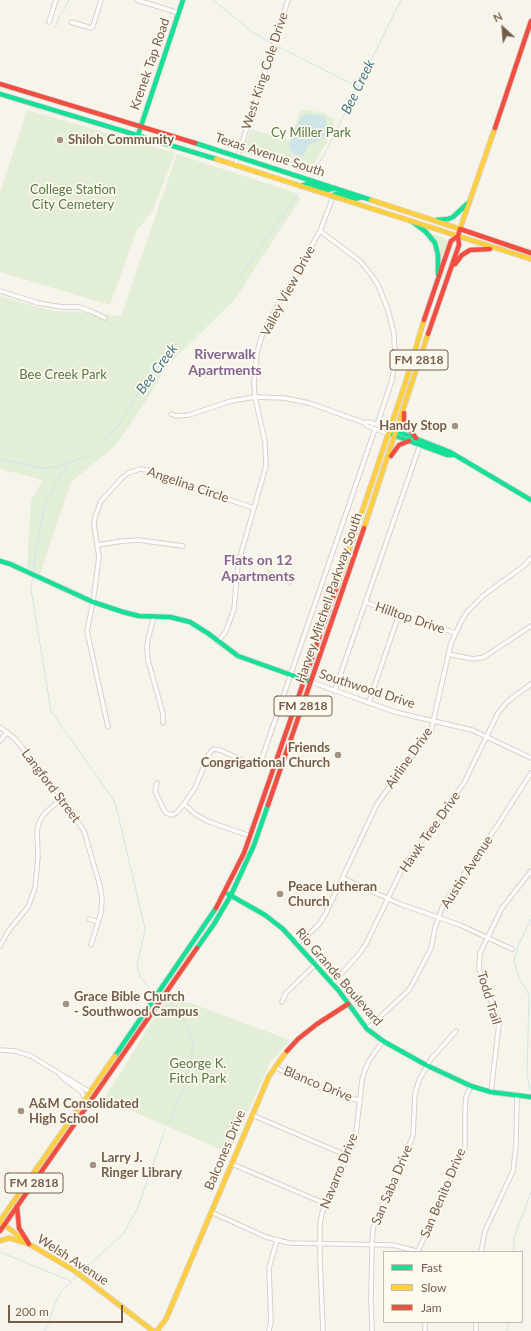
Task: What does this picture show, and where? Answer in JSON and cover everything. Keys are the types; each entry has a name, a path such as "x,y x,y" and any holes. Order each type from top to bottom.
{"main road":[{"name":"Krenek Tap Road","path":"138,135 183,0"},
{"name":"Harvey Mitchell Parkway South","path":"1,1223 17,1206 214,924 231,896 254,845 386,464 460,243 458,236 460,229 531,21"},
{"name":"Texas Avenue South","path":"0,84 238,156 363,196 531,253"},
{"name":"Texas Avenue South","path":"0,94 235,165 531,260"},
{"path":"300,186 307,184 327,190 335,188"},
{"path":"333,197 335,194 354,199 363,196"},
{"path":"432,220 448,219 453,217 470,202"},
{"path":"413,222 426,232 435,243 438,255 438,279"},
{"name":"Harvey Mitchell Parkway South","path":"0,1231 1,1223 11,1205 203,928 244,853 305,680 389,431 424,318 451,241 458,236"},
{"path":"450,272 459,258 470,250 480,248 498,249"},
{"path":"404,407 404,422 416,438"},
{"path":"389,431 416,438 437,446 478,468 531,500"},
{"path":"396,433 420,445 447,455 453,455"},
{"path":"386,464 396,447 410,441"},
{"name":"Southwood Drive","path":"0,561 93,602 131,614 154,617 170,617 190,622 209,634 229,651 247,660 311,682"},
{"name":"Rio Grande Boulevard","path":"224,892 265,914 283,929 332,984 367,1029 383,1041 426,1065 471,1086 491,1092 531,1097"},
{"name":"Balcones Drive","path":"157,1331 166,1319 210,1212 270,1076 285,1053 298,1039 317,1024 348,1004"},
{"path":"90,1092 90,1102"},
{"path":"0,1211 11,1205"},
{"path":"17,1206 19,1228 29,1244"},
{"name":"Welsh Avenue","path":"1,1223 29,1244 75,1271 154,1331"},
{"path":"0,1241 9,1238 29,1244"}],"street":[{"path":"48,22 56,0"},
{"path":"71,22 91,28 93,26 101,0"},
{"path":"137,0 179,13"},
{"name":"West King Cole Drive","path":"235,165 288,0"},
{"name":"Valley View Drive","path":"218,642 226,631 234,609 238,564 266,466 265,442 255,398 255,369 257,353 261,338 280,300 320,231 333,197"},
{"path":"157,783 155,791 166,813 176,813 195,788 209,754 213,749 220,750 253,765 258,766 261,761 392,380 395,360 394,334 388,310 379,287 360,261 320,231"},
{"path":"0,291 38,303 62,306 79,306 105,318"},
{"path":"171,414 176,416 189,414 224,402 276,397 296,400 365,423 369,422 376,427 389,431"},
{"path":"335,690 420,445"},
{"name":"Angelina Circle","path":"108,726 87,631 93,602 99,557 94,525 97,509 101,501 122,478 135,470 145,469 167,479 254,508"},
{"path":"98,545 138,540 183,546"},
{"name":"Airline Drive","path":"296,945 320,923 343,878 377,804 431,731 448,654 455,633 467,612 492,588 525,565 531,558"},
{"name":"Hilltop Drive","path":"366,602 455,633"},
{"path":"369,702 399,614"},
{"path":"154,617 147,649 148,660 163,714 163,722"},
{"path":"448,654 473,659 484,657 531,626"},
{"name":"Southwood Drive","path":"311,682 396,712 472,730 531,758"},
{"name":"Hawk Tree Drive","path":"332,984 366,944 404,865 464,783 498,713 507,702 531,684"},
{"name":"Langford Street","path":"0,727 21,746 62,798 80,824 88,842 102,899 98,922 91,944"},
{"path":"0,741 7,732"},
{"name":"Austin Avenue","path":"367,1029 408,991 431,948 435,928 442,908 531,773"},
{"path":"0,946 9,930 28,907 35,888 38,857 37,831 40,820 45,812 62,798"},
{"path":"184,804 206,821 250,836"},
{"name":"Todd Trail","path":"491,1092 499,1023 479,969 480,953 502,908 531,871"},
{"path":"343,878 388,899 440,917 512,949"},
{"path":"89,919 98,922"},
{"path":"282,1002 286,993 315,965"},
{"name":"San Saba Drive","path":"372,1331 371,1299 373,1229 413,1135 415,1094 419,1080 426,1065 456,1031"},
{"name":"Navarro Drive","path":"323,1331 320,1244 322,1212 348,1156 356,1134 362,1080 369,1061 383,1041"},
{"path":"0,1050 15,1051 31,1056 60,1075 82,1092 84,1100"},
{"name":"Blanco Drive","path":"276,1067 286,1073 345,1098 360,1100"},
{"path":"60,1075 65,1076 90,1092"},
{"name":"San Benito Drive","path":"419,1251 465,1147 466,1097 471,1086"},
{"path":"481,1251 485,1231 513,1171 516,1146 517,1096"},
{"path":"252,1115 348,1156"},
{"path":"232,1164 326,1204"},
{"path":"210,1212 266,1237 289,1243 393,1245 415,1251"},
{"path":"270,1331 269,1268 277,1240"}],"green space":[{"name":"Cy Miller Park","path":"301,109 324,113 335,119 327,142 308,173 242,152 251,129 290,140"},
{"name":"College Station City Cemetery","path":"27,110 175,153 152,212 137,230 110,305 0,272 0,193"},
{"name":"Bee Creek Park","path":"177,154 293,192 301,198 235,299 167,366 116,445 71,482 40,574 27,567 31,500 43,480 0,469 0,296 52,311 86,312 121,316"},
{"path":"432,234 444,238 448,242 441,261"},
{"path":"267,569 280,574 277,582 264,577"},
{"path":"289,574 295,576 292,586 286,584"},
{"name":"George K. Fitch Park","path":"169,995 290,1040 271,1061 229,1153 104,1099"}],"shaded area":[{"path":"309,114 324,116 328,127 322,139 308,145 304,156 293,154 289,147 293,132 302,116"}],"waterway":[{"path":"55,28 60,15 69,0"},
{"path":"213,0 251,31 272,44"},
{"name":"Bee Creek","path":"313,172 323,157 401,0"},
{"path":"275,45 358,87"},
{"name":"Bee Creek","path":"0,459 41,468 58,467 85,456 118,426 147,379 179,339 242,274 299,192"},
{"path":"33,572 45,504 59,477 70,462"},
{"path":"33,576 31,589 51,711 115,802 145,930 137,966 140,977 151,990"},
{"path":"530,1090 527,1074 529,995 519,978 514,961 518,946 531,919"},
{"path":"168,1000 183,1019 194,1044 183,1089 169,1122"},
{"path":"80,1273 124,1233 138,1207 165,1130"},
{"path":"514,1251 514,1238 531,1192"},
{"path":"0,1252 71,1281"},
{"path":"43,1331 46,1329 59,1294 78,1275"},
{"path":"507,1331 508,1323"}],"traffic: fast":[{"path":"138,135 183,0"},
{"path":"0,94 216,159"},
{"path":"195,143 371,200"},
{"path":"301,186 307,184 327,190 335,188"},
{"path":"333,197 335,194 354,199 362,197"},
{"path":"437,220 453,217 467,204"},
{"path":"413,222 426,232 435,243 438,255 438,274"},
{"path":"394,430 450,452 531,500"},
{"path":"393,435 447,455 453,455"},
{"path":"0,561 10,564 93,602 123,612 139,616 170,617 190,622 238,656 311,682"},
{"path":"197,948 214,924 231,895 254,845 268,805"},
{"path":"228,894 265,915 283,929 339,991 367,1029 383,1041 426,1065 471,1086 491,1092 531,1097"},
{"path":"115,1056 216,908"}],"traffic: slow":[{"path":"371,200 460,229 495,128"},
{"path":"216,159 458,236"},
{"path":"458,236 531,259"},
{"path":"337,586 405,384 424,320"},
{"path":"364,528 428,334"},
{"path":"157,1331 166,1319 269,1076 287,1051"},
{"path":"0,1221 115,1056"},
{"path":"2,1223 29,1244 75,1271 153,1331"},
{"path":"0,1241 9,1238 29,1244"}],"traffic: jam":[{"path":"495,128 531,21"},
{"path":"0,84 195,143"},
{"path":"428,334 459,245 458,236 460,229 531,253"},
{"path":"424,320 451,241 458,236"},
{"path":"455,264 462,255 470,250 490,249"},
{"path":"404,413 404,422 416,438"},
{"path":"391,456 399,445 409,441"},
{"path":"268,805 364,528"},
{"path":"216,908 244,853 337,586"},
{"path":"0,1231 197,948"},
{"path":"287,1051 298,1039 317,1024 348,1004"},
{"path":"17,1206 19,1228 29,1244"}],"place":[{"name":"Shiloh Community","path":"60,140"},
{"name":"Handy Stop","path":"455,426"},
{"name":"Friends Congrigational Church","path":"338,755"},
{"name":"Peace Lutheran Church","path":"280,894"},
{"name":"Grace Bible Church - Southwood Campus","path":"66,1004"},
{"name":"A&M Consolidated High School","path":"21,1111"},
{"name":"Larry J. Ringer Library","path":"93,1165"}],"district":[{"name":"Riverwalk Apartments","path":"225,362"},
{"name":"Flats on 12 Apartments","path":"258,568"}]}
